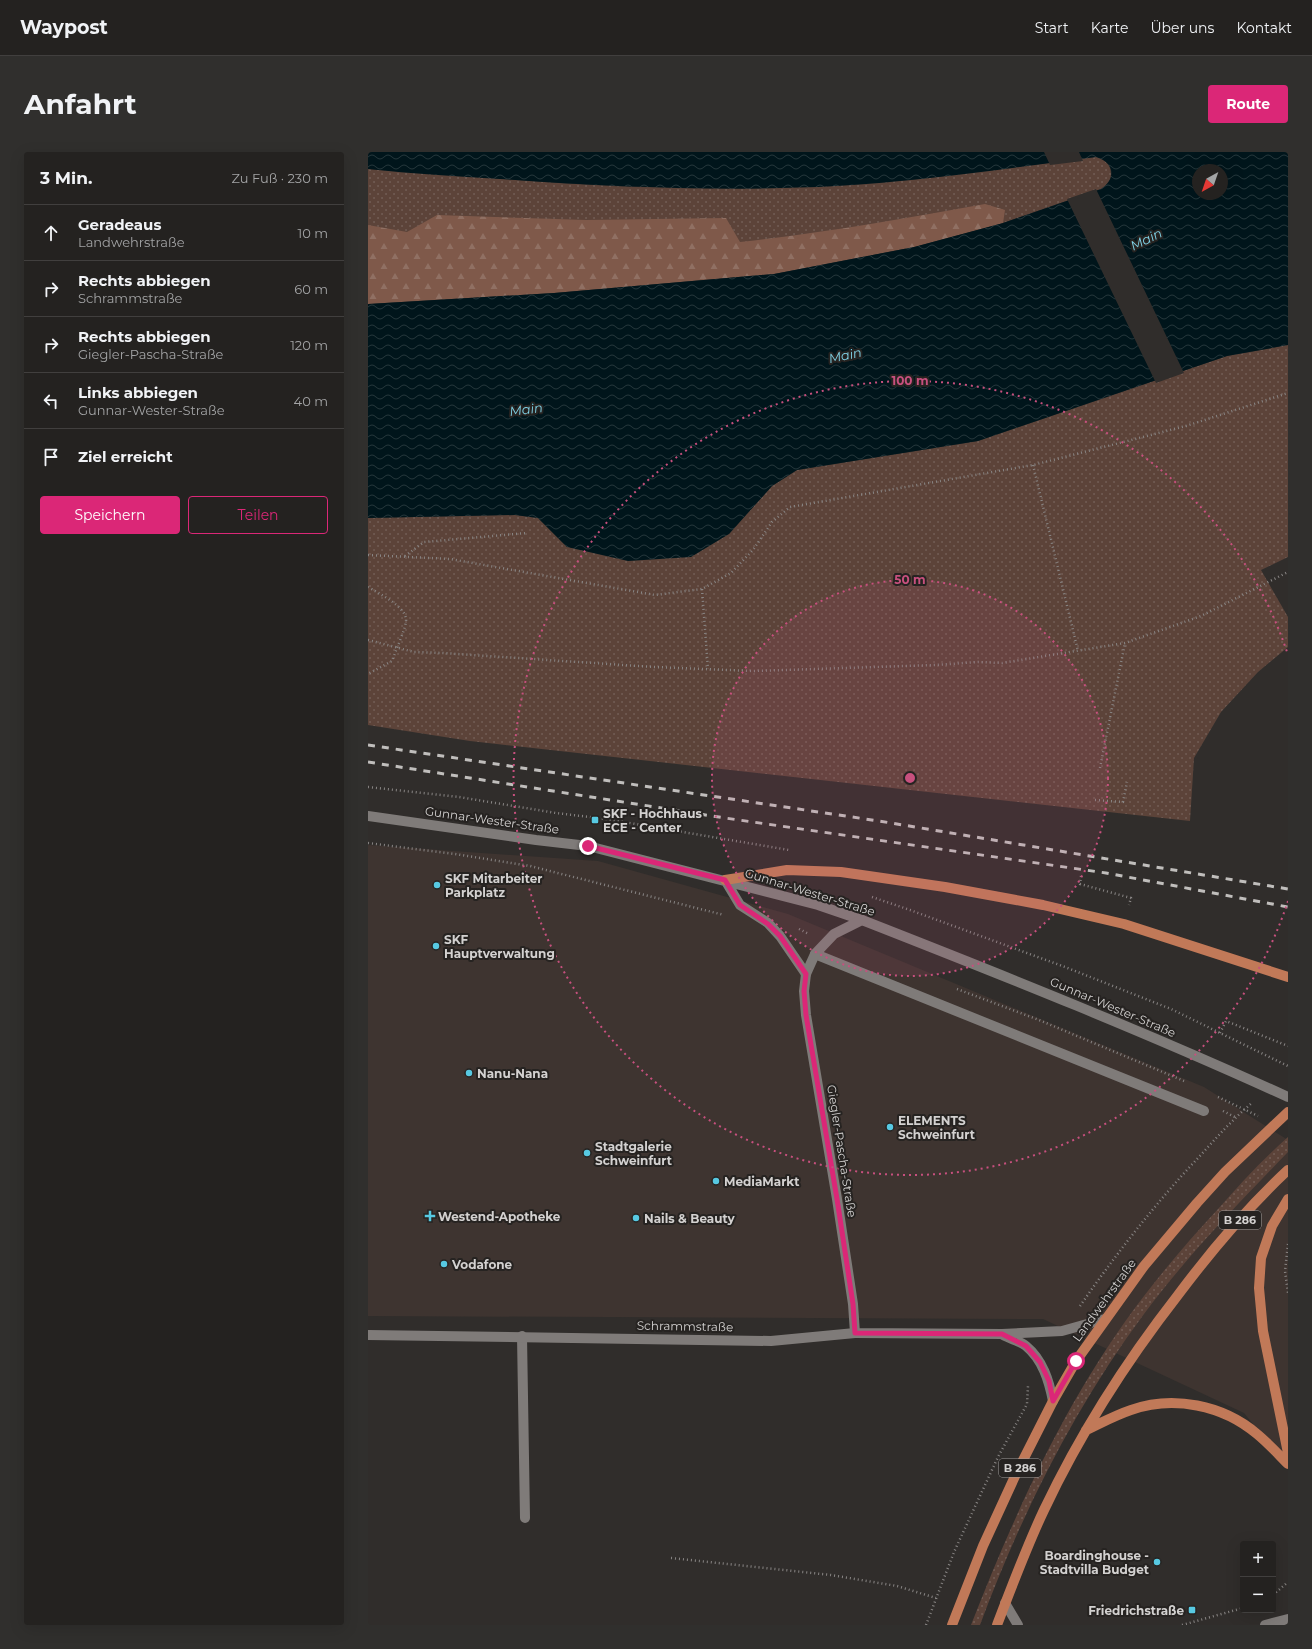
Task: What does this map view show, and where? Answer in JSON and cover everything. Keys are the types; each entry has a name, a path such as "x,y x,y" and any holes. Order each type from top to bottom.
{"main road":[{"path":"725,880 787,870 841,872 945,887 1043,905 1124,924 1288,977"},
{"name":"Landwehrstraße","path":"952,1625 984,1546 1016,1474 1053,1401 1076,1361 1144,1266 1197,1203 1236,1162 1288,1112"},
{"name":"B 286","path":"997,1625 1027,1547 1044,1511 1086,1430 1126,1365 1195,1272 1224,1237 1288,1170"},
{"path":"1288,1199 1272,1226 1261,1258 1259,1288 1263,1331 1288,1453"},
{"path":"1086,1430 1131,1410 1159,1403 1196,1405 1230,1416 1257,1433 1288,1464"}],"street":[{"name":"Gunnar-Wester-Straße","path":"368,816 588,846 818,905 862,920 971,962 1153,1037 1288,1097"},
{"path":"725,880 740,905 768,924 780,936 806,974"},
{"name":"Giegler-Pascha-Straße","path":"855,1333 853,1304 806,1015 804,991 806,974 815,954 834,934 862,920"},
{"path":"815,954 1204,1111"},
{"name":"Schrammstraße","path":"368,1335 522,1336 771,1341 855,1333 1002,1334 1062,1331 1105,1319"},
{"name":"Schrammstraße","path":"1002,1334 1026,1346 1040,1362 1049,1381 1053,1401"},
{"path":"522,1336 525,1518"},
{"path":"1005,1603 1018,1625"},
{"path":"1265,1625 1288,1618"}],"path":[{"path":"368,555 450,559 655,595 702,589 731,573 753,550 772,522 790,507 1033,465 1186,426 1288,393"},
{"path":"1033,465 1078,651"},
{"path":"405,557 424,542 527,532"},
{"path":"368,640 414,652 654,667 753,671 936,666 978,662 1002,663 1125,643 1201,616 1288,572"},
{"path":"368,588 397,606 404,613 407,620 392,661 368,674"},
{"path":"702,589 708,669"},
{"path":"1100,768 1125,643"},
{"path":"1095,800 1123,802 1126,782"},
{"path":"368,787 459,798 606,819 790,850"},
{"path":"1081,876 1080,884 1131,898 1127,912"},
{"path":"865,895 1065,966 1170,1009 1288,1066"},
{"path":"1220,1033 1226,1021 1288,1046"},
{"path":"1288,1244 1285,1271 1288,1293"},
{"path":"671,1558 831,1575 897,1586 936,1598"},
{"path":"1276,1592 1288,1582"},
{"path":"1182,1625 1240,1609"}],"shaded area":[{"path":"1096,157 1107,163 1111,173 1110,182 1101,189 1003,223 914,247 368,304 368,169 630,187 777,188 911,180"},
{"path":"1288,345 1288,557 1261,570 1288,617 1288,647 1258,672 1221,712 1194,758 1190,821 470,741 368,725 368,518 515,515 538,518 567,547 729,534 772,486 797,470 978,441 1227,356"},
{"path":"368,845 598,861 788,914 1204,1087 1288,1140 1288,1467 1244,1413 1043,1319 368,1316"},
{"path":"1288,1137 1288,1152 1213,1231 1160,1293 1119,1350 1072,1425 1031,1503 980,1625 971,1625 1025,1496 1068,1413 1091,1373 1144,1296 1189,1241 1252,1172"}],"green space":[{"path":"985,204 1005,210 1003,223 914,247 774,274 554,293 368,304 368,225 407,232 437,215 586,220 726,218 740,242 862,225"}],"water":[{"name":"Main","path":"368,152 1288,152 1288,345 1227,356 978,441 797,470 772,486 729,534 691,557 628,561 567,547 538,518 515,515 368,518 368,304 554,293 774,274 914,247 1003,223 1101,189 1110,180 1111,175 1110,166 1102,159 1096,157 967,174 870,184 752,189 668,188 584,184 368,169"}],"pier":[{"path":"1044,152 1079,152 1083,161 1050,165"},
{"path":"1096,189 1184,373 1156,383 1067,199"}],"railway":[{"path":"368,745 879,821 1288,889"},
{"path":"368,762 725,818 1106,873 1288,907"}],"place":[{"name":"SKF - Hochhaus ECE - Center","path":"595,820"},
{"name":"SKF Mitarbeiter Parkplatz","path":"437,885"},
{"name":"SKF Hauptverwaltung","path":"436,946"},
{"name":"Nanu-Nana","path":"469,1073"},
{"name":"ELEMENTS Schweinfurt","path":"890,1127"},
{"name":"Stadtgalerie Schweinfurt","path":"587,1153"},
{"name":"MediaMarkt","path":"716,1181"},
{"name":"Westend-Apotheke","path":"430,1216"},
{"name":"Nails & Beauty","path":"636,1218"},
{"name":"Vodafone","path":"444,1264"},
{"name":"Boardinghouse - Stadtvilla Budget","path":"1157,1562"},
{"name":"Friedrichstraße","path":"1192,1610"}],"route":[{"path":"588,846 725,880 740,905 768,924 780,936 806,974 804,991 806,1015 837,1199 853,1304 855,1333 897,1332 1002,1334 1026,1346 1040,1362 1049,1381 1053,1401 1076,1361"}]}
